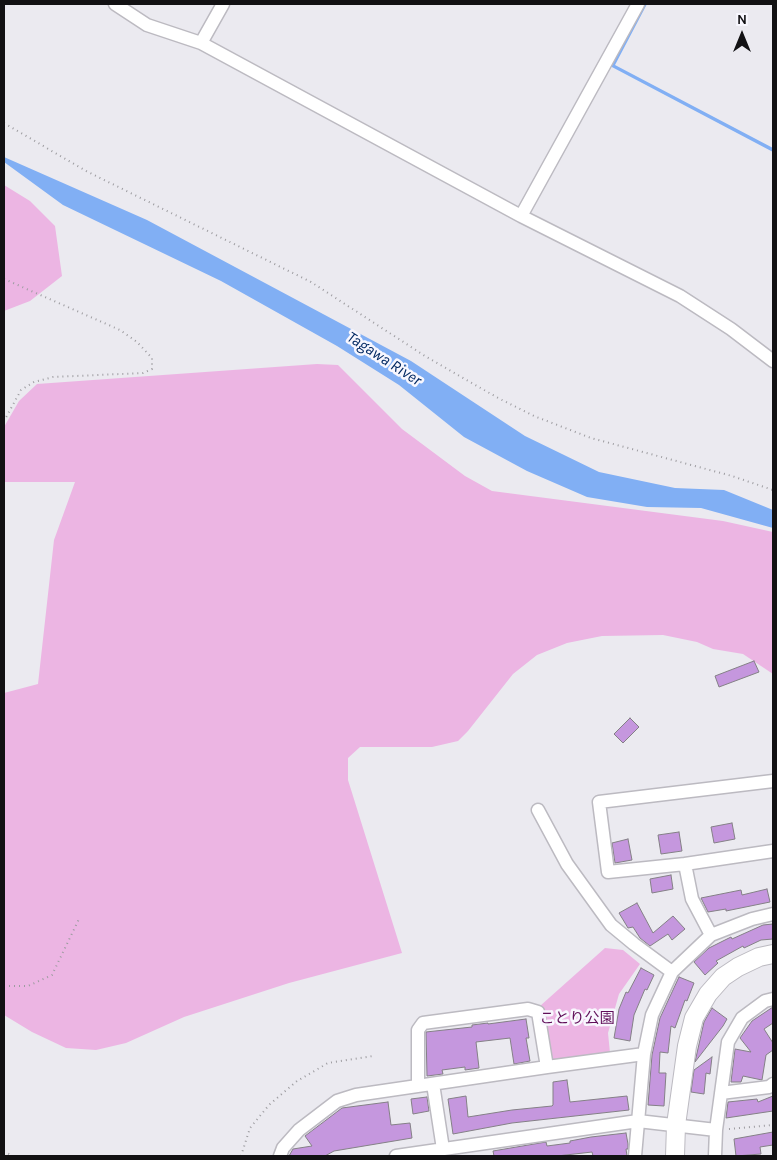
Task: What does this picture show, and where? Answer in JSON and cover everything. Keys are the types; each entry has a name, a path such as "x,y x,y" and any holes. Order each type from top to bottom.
{"street":[{"path":"115,4 147,25 201,43 521,216 680,296 731,329 773,361"},
{"path":"201,43 224,4"},
{"path":"521,216 638,4"},
{"path":"773,781 599,802 608,872 685,864 773,851"},
{"path":"538,810 567,864 611,925 672,972"},
{"path":"685,864 692,899 711,935"},
{"path":"635,1156 644,1054 652,1015 672,972 711,935 752,919 773,914"},
{"path":"675,1156 676,1125 694,1018 708,994 724,977 738,967 759,957 773,954"},
{"path":"715,1156 716,1130 728,1042 742,1018 765,1002 773,999"},
{"path":"418,1086 418,1030 423,1023 528,1009 538,1012 547,1067"},
{"path":"280,1156 283,1148 299,1130 337,1101 356,1095 644,1054"},
{"path":"433,1084 443,1149"},
{"path":"721,1094 769,1087 773,1084"},
{"path":"396,1156 443,1149 460,1152 638,1121 716,1130"}],"path":[{"path":"4,123 86,171 311,282 426,356 498,398 534,416 591,438 732,476 773,490"},
{"path":"4,279 120,330 138,342 152,358 152,369 143,373 53,377 34,382 22,390 4,421"},
{"path":"4,986 28,986 52,975 79,919"},
{"path":"241,1156 250,1128 269,1105 297,1082 328,1063 373,1056"},
{"path":"716,1130 773,1125"},
{"path":"4,1151 12,1156"}],"green space":[{"path":"4,185 30,201 55,226 62,276 30,301 4,311"},
{"path":"317,364 338,365 402,429 465,476 492,491 723,521 773,532 773,674 743,654 713,649 697,642 663,635 602,636 567,643 537,655 513,674 458,741 432,747 360,747 348,758 348,780 402,953 289,983 184,1017 126,1043 96,1050 66,1048 32,1032 4,1015 4,693 38,684 54,540 75,482 4,482 4,427 19,401 37,384"},
{"name":"ことり公園","path":"605,948 623,950 640,964 619,994 608,1033 610,1053 549,1063 540,1006"}],"water":[{"path":"643,4 647,4 615,65 773,148 773,152 610,66"},
{"name":"Tagawa River","path":"4,157 147,220 411,361 525,436 599,472 675,488 724,490 773,510 773,528 701,508 647,507 587,497 527,471 464,437 399,385 337,346 221,281 63,205 4,162"}],"building":[{"path":"754,661 759,672 719,687 715,676"},
{"path":"630,718 639,727 623,743 614,734"},
{"path":"732,823 735,839 714,843 711,827"},
{"path":"679,832 682,851 661,854 658,835"},
{"path":"628,839 632,860 615,863 612,843"},
{"path":"671,875 673,889 652,893 650,879"},
{"path":"767,889 770,902 726,911 726,909 708,912 701,898 741,890 742,895"},
{"path":"637,903 653,933 673,916 685,929 672,940 668,934 650,946 640,938 633,927 628,928 619,913"},
{"path":"773,924 773,939 761,940 744,948 743,946 716,961 718,963 705,975 694,962 709,948 731,937 732,939 763,925"},
{"path":"641,968 654,975 647,990 645,989 634,1015 630,1041 614,1038 619,1009 626,992 628,993"},
{"path":"679,977 694,983 687,1001 685,1000 675,1028 671,1026 668,1053 660,1052 659,1073 666,1073 664,1106 648,1105 652,1055 660,1018"},
{"path":"773,1007 773,1023 764,1029 773,1043 773,1050 766,1055 762,1080 743,1076 741,1082 731,1082 735,1049 751,1052 740,1038 752,1021"},
{"path":"712,1008 727,1019 695,1062 704,1022"},
{"path":"526,1019 529,1038 526,1038 530,1061 514,1064 510,1038 476,1042 479,1068 465,1070 465,1067 442,1070 443,1074 427,1076 426,1032"},
{"path":"712,1057 710,1074 706,1073 704,1094 691,1092 694,1070"},
{"path":"567,1080 570,1102 627,1096 629,1110 512,1123 453,1134 448,1099 466,1096 468,1117 552,1106 553,1082"},
{"path":"773,1096 773,1111 726,1118 728,1102 757,1099 758,1102"},
{"path":"427,1097 429,1111 413,1114 411,1099"},
{"path":"388,1102 391,1125 410,1123 412,1138 334,1151 325,1156 289,1156 293,1149 312,1146 305,1136 342,1108"},
{"path":"773,1132 773,1145 760,1147 761,1154 736,1156 734,1139"},
{"path":"626,1133 628,1144 628,1149 626,1149 627,1156 593,1156 592,1152 557,1156 494,1156 493,1151 546,1142 547,1146 570,1143 570,1141 591,1137"}]}
